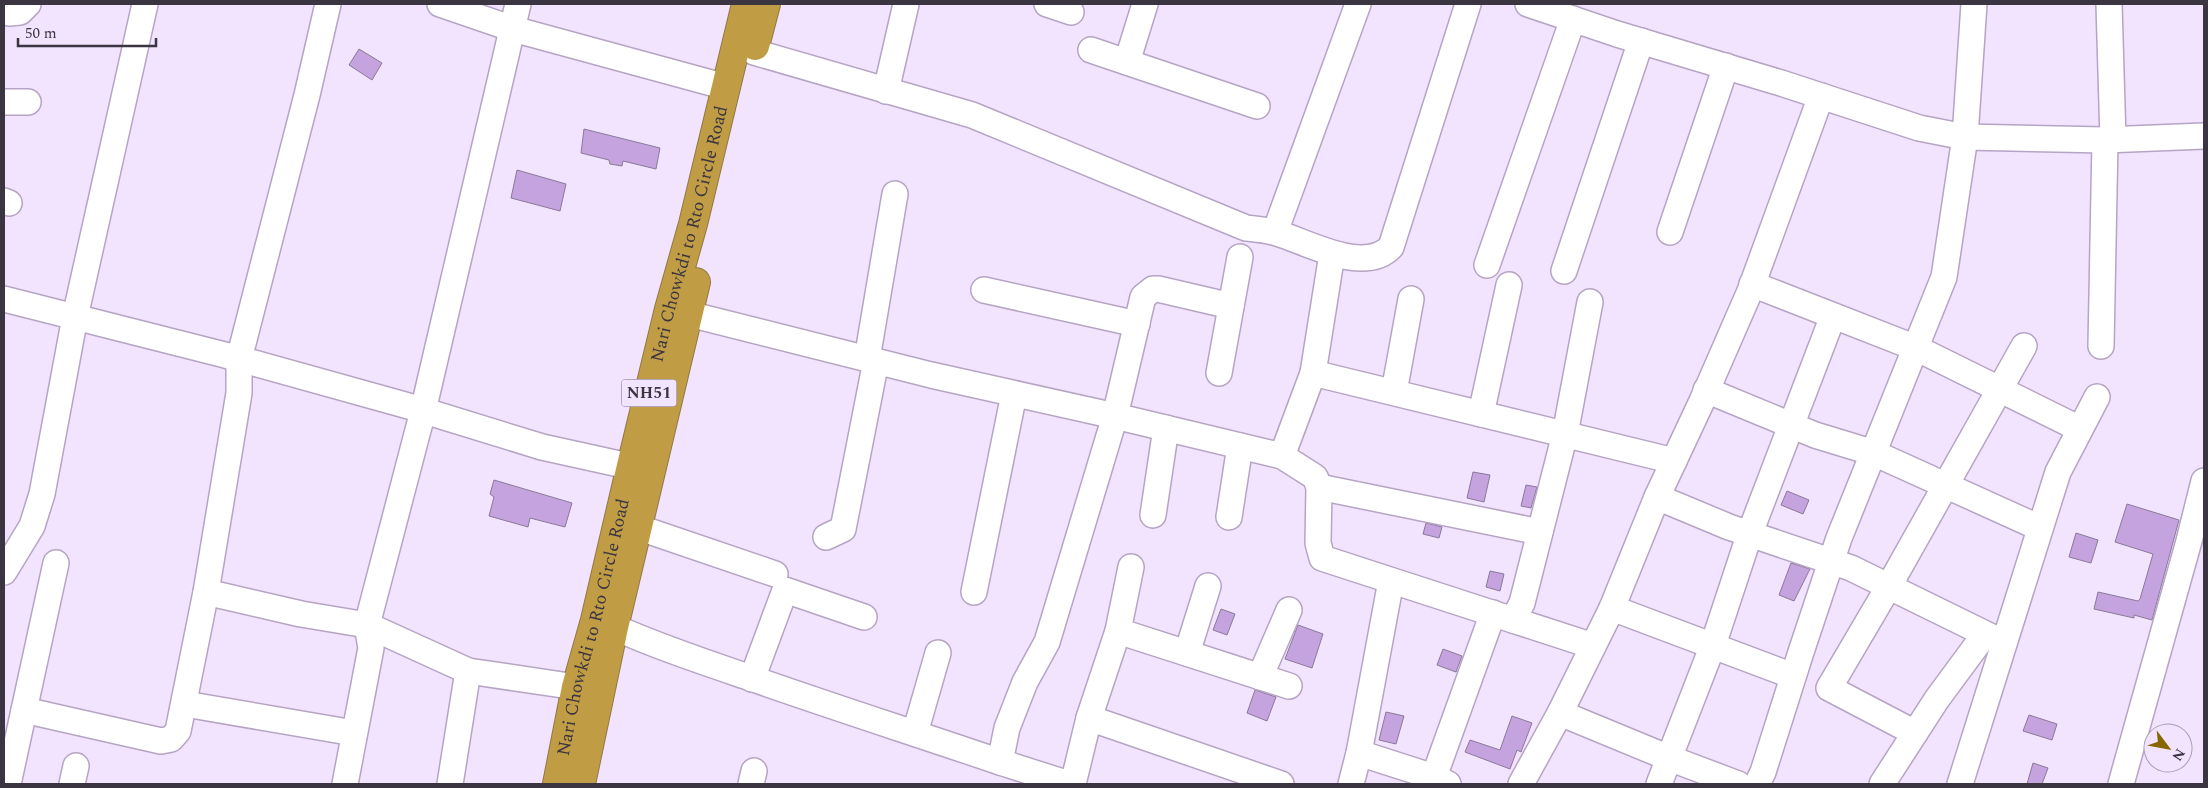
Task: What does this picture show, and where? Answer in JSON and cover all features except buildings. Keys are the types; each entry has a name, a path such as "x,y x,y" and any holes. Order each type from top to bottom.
{"highway":[{"name":"Nari Chowkdi to Rto Circle Road","path":"557,784 576,687 641,468 679,311 694,224 746,4"},
{"name":"NH51","path":"679,311 754,52 766,4"},
{"name":"NH51","path":"581,784 637,527 641,468"}],"street":[{"path":"4,10 9,13 20,12 28,4"},
{"path":"4,572 32,526 42,494 75,317 145,4"},
{"path":"24,710 161,741 171,739 178,732 206,592 239,393 239,359 307,95 328,4"},
{"path":"440,4 513,29 726,87"},
{"path":"345,784 370,648 367,625 423,411 518,4"},
{"path":"886,91 906,4"},
{"path":"1047,4 1071,12"},
{"path":"1127,62 1145,4"},
{"path":"1275,232 1358,4"},
{"path":"754,52 972,115 1246,228 1275,232 1332,254 1373,258 1384,254 1391,247 1468,4"},
{"path":"1528,4 1919,128 1965,137 2109,140 2204,136"},
{"path":"1757,784 1763,772 1832,560 1940,289 1965,137 1974,4"},
{"path":"2101,346 2109,140 2110,4"},
{"path":"1487,265 1573,19"},
{"path":"1564,271 1641,41"},
{"path":"1091,50 1257,106"},
{"path":"1670,232 1726,66"},
{"path":"1521,784 1560,713 1612,608 1657,496 1752,284 1821,96"},
{"path":"826,537 843,529 872,360 895,194"},
{"path":"1282,456 1313,373 1332,254"},
{"path":"1219,373 1240,257"},
{"path":"1752,284 1916,348 2080,429"},
{"path":"1481,414 1509,285"},
{"path":"1000,762 1011,718 1025,682 1047,642 1115,416 1143,297 1153,289 1232,306"},
{"path":"984,290 1137,324"},
{"path":"4,299 239,359 542,447 641,468"},
{"path":"1394,392 1411,299"},
{"path":"1358,753 1445,782 1503,616 1522,603 1565,434 1590,302"},
{"path":"679,311 872,360 1282,456 1315,477 1319,487 1318,543 1322,558 1593,646"},
{"path":"1659,784 1713,646 1750,533 1833,316"},
{"path":"1830,688 2024,346"},
{"path":"1313,373 1674,461"},
{"path":"1706,390 1815,436 1874,453 2040,528"},
{"path":"974,592 1014,394"},
{"path":"1960,784 1994,638 2040,528 2058,472 2097,397"},
{"path":"1153,515 1166,428"},
{"path":"1229,517 1240,446"},
{"path":"2121,784 2190,541 2204,480"},
{"path":"1319,487 1540,532"},
{"path":"1657,496 1750,533 1832,560 1994,638"},
{"path":"637,527 775,574"},
{"path":"8,784 56,563"},
{"path":"1073,784 1089,718 1118,631 1131,567"},
{"path":"1351,784 1391,581"},
{"path":"1187,654 1208,586"},
{"path":"752,679 785,590 864,617"},
{"path":"206,592 301,614 367,625 468,671 576,687"},
{"path":"1612,608 1713,646 1794,672 1830,688 1915,733"},
{"path":"1260,677 1288,610"},
{"path":"614,627 647,642 804,698 916,732 1069,784"},
{"path":"1118,631 1289,686"},
{"path":"1882,784 1915,733 1994,638"},
{"path":"916,732 938,653"},
{"path":"450,784 468,671"},
{"path":"185,704 354,733"},
{"path":"1560,713 1738,784"},
{"path":"1089,718 1281,784"}]}
